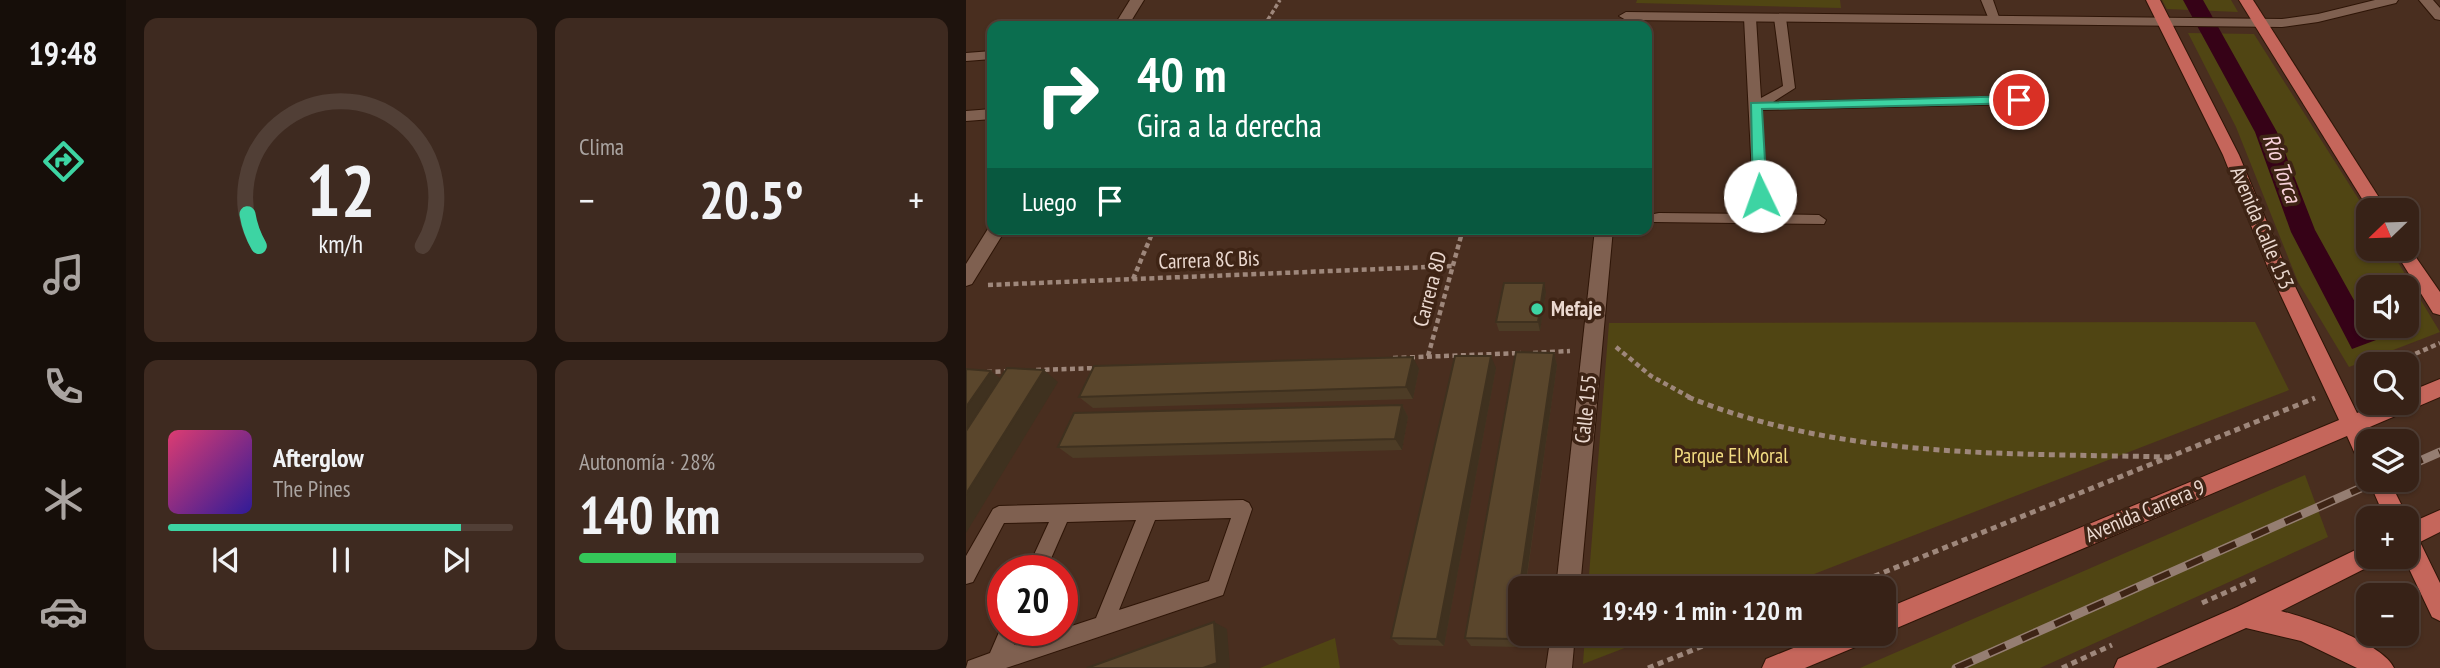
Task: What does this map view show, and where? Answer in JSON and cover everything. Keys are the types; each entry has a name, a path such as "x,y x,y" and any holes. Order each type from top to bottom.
{"main road":[{"name":"Avenida Calle 153","path":"2153,0 2231,155 2267,245 2356,432"},
{"path":"2247,1 2370,198"},
{"path":"2410,261 2440,308"},
{"path":"2414,267 2440,281"},
{"name":"Avenida Carrera 9","path":"1896,616 2375,415"},
{"path":"2127,668 2246,616 2356,561"},
{"path":"2419,565 2440,609"},
{"path":"2246,616 2292,624 2312,631 2381,668"},
{"path":"1775,668 1827,646"}],"street":[{"path":"1124,21 1137,0"},
{"path":"1628,0 1626,21 1780,18 2229,23 2318,18 2391,0"},
{"path":"2426,0 2440,16"},
{"path":"2247,1 2283,15 2318,18"},
{"path":"966,57 987,55"},
{"path":"966,116 987,114"},
{"path":"973,282 994,235"},
{"name":"Calle 155","path":"1568,576 1603,235"},
{"path":"1559,668 1562,646"}],"lane":[{"path":"1987,0 1994,20"},
{"path":"1750,18 1761,219"},
{"path":"1756,106 1789,88 1780,18"},
{"path":"1756,106 2019,100"},
{"path":"1659,218 1818,220"},
{"path":"966,575 999,514 1243,509 1216,589 975,668"},
{"path":"1103,625 1149,511"},
{"path":"1044,555 1062,513"},
{"path":"997,661 1003,646"}],"path":[{"path":"1267,21 1280,0"},
{"path":"1132,279 1151,235"},
{"name":"Carrera 8D","path":"1428,356 1461,235"},
{"name":"Carrera 8C Bis","path":"973,282 1132,279 1452,266"},
{"path":"1594,329 1642,369 1688,397 1753,421 1827,438 1899,449 2168,457"},
{"path":"2419,352 2440,343"},
{"name":"Carrera 8D","path":"1387,358 1592,351"},
{"path":"1034,370 1102,368"},
{"path":"980,372 1020,370"},
{"path":"1875,576 2318,397"},
{"path":"2199,605 2261,577"},
{"path":"2062,668 2124,639"},
{"path":"1648,668 1703,646"}],"green space":[{"path":"1637,0 1840,0 1841,8 1636,3"},
{"path":"2162,0 2231,0 2238,12 2167,9"},
{"path":"2188,33 2254,34 2358,198 2356,261 2397,261 2406,275 2356,275 2356,338 2419,338 2419,297 2440,332 2388,352 2356,352 2356,364 2349,367 2298,282 2236,127"},
{"name":"Parque El Moral","path":"2255,322 2289,390 1809,576 1589,576 1609,323"},
{"path":"2305,475 2328,537 2040,668 1860,668"},
{"path":"1335,638 1340,668 1260,668"},
{"path":"1584,646 1630,646 1583,664"}],"water":[{"name":"Río Torca","path":"2183,0 2203,0 2277,132 2315,230 2356,304 2356,338 2376,340 2352,349 2291,232 2255,132"}],"building":[{"path":"1504,283 1544,283 1538,322 1496,322"},
{"path":"1516,352 1554,353 1521,576 1508,576 1508,639 1465,638"},
{"path":"1455,356 1491,356 1437,639 1391,638"},
{"path":"1413,357 1406,387 1079,397 1094,366"},
{"path":"1007,368 1044,370 966,494 966,431"},
{"path":"966,369 991,371 966,407"},
{"path":"1402,405 1395,439 1058,447 1074,413"},
{"path":"1214,622 1217,663 1203,668 1087,668"}],"railway":[{"path":"2419,461 2440,452"},
{"path":"1956,668 2356,490"}],"place":[{"name":"Mefaje","path":"1537,309"}],"route":[{"path":"1760,196 1756,106 2019,100"}]}
